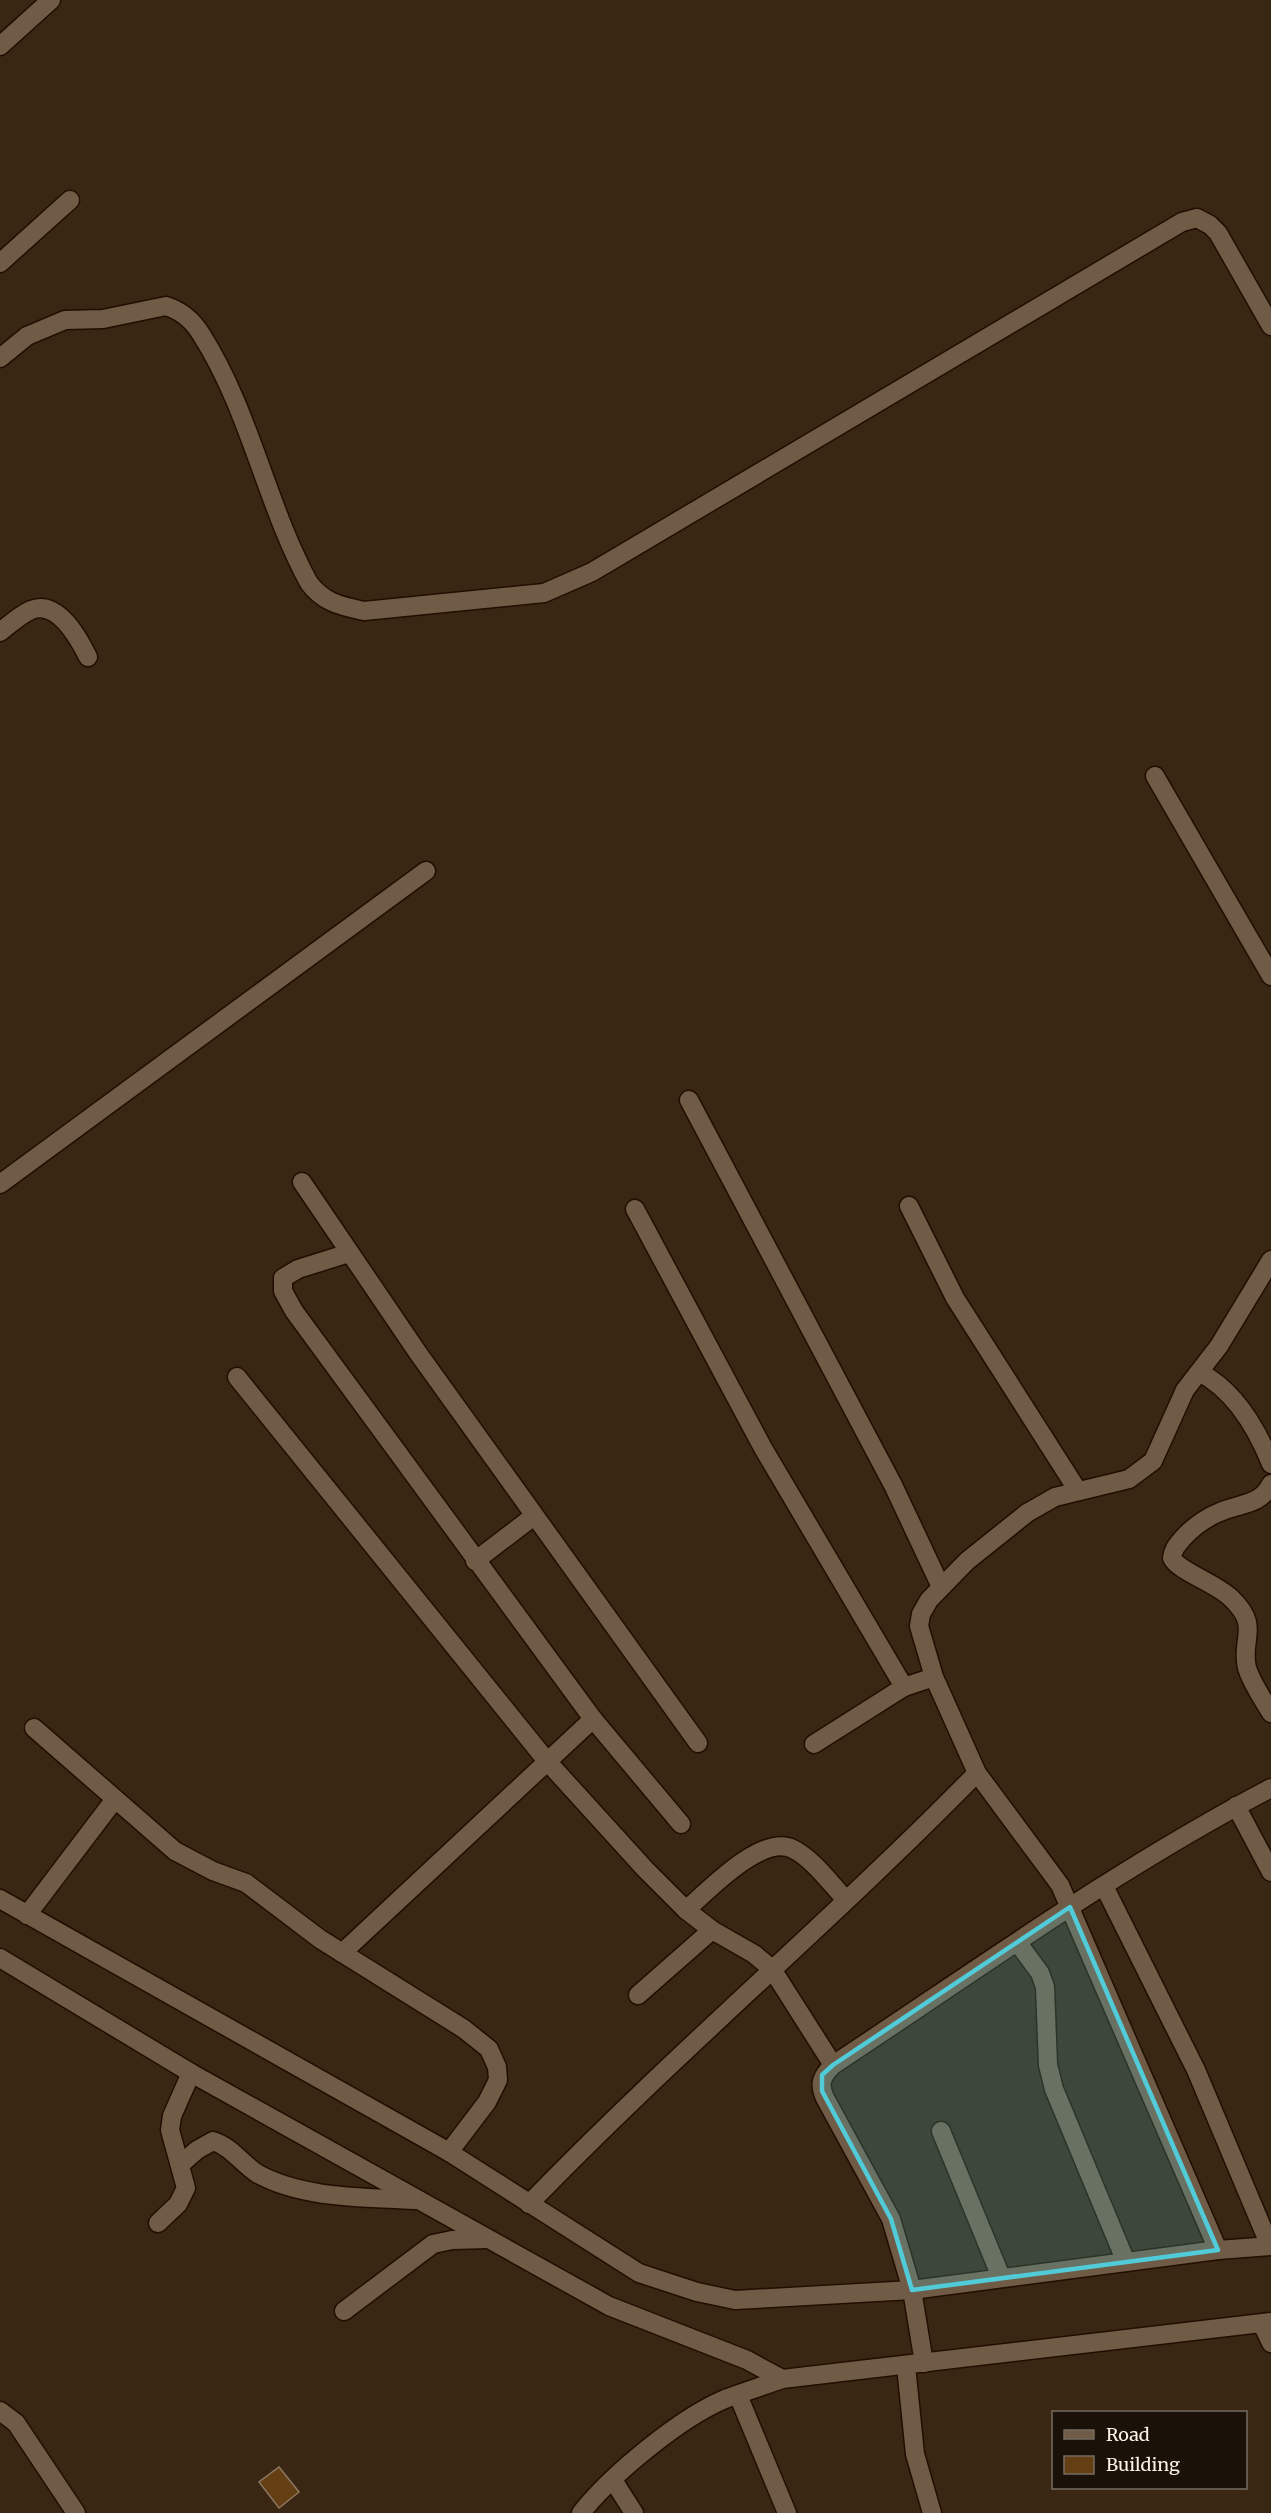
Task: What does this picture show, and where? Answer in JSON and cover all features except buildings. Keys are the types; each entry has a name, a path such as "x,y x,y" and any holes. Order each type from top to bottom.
{"street":[{"path":"0,46 51,0"},
{"path":"0,263 70,200"},
{"path":"0,358 27,336 65,320 103,319 166,306 176,309 188,318 201,334 226,382 309,583 324,599 337,606 364,611 544,593 563,586 592,572 1182,222 1197,218 1210,225 1218,233 1271,326"},
{"path":"0,632 33,609 42,609 68,623 88,657"},
{"path":"1155,776 1271,976"},
{"path":"0,1184 426,871"},
{"path":"689,1100 893,1485 941,1587"},
{"path":"302,1182 534,1516 698,1743"},
{"path":"909,1206 955,1298 1078,1491"},
{"path":"635,1209 763,1448 904,1688"},
{"path":"350,1253 289,1273 283,1278 283,1291 294,1311 593,1719 681,1824"},
{"path":"1218,2250 1070,1907 1054,1876 977,1773 934,1677 919,1626 921,1614 929,1600 941,1587 967,1561 1027,1513 1055,1497 1129,1479 1154,1461 1185,1390 1219,1346 1271,1260"},
{"path":"1199,1372 1218,1385 1255,1428 1271,1464"},
{"path":"237,1377 546,1760 645,1869 686,1910 712,1930 754,1954 772,1969 833,2065"},
{"path":"1271,1484 1262,1497 1254,1502 1223,1510 1196,1524 1176,1546 1172,1558 1182,1569 1213,1583 1233,1599 1244,1613 1250,1637 1247,1667 1271,1713"},
{"path":"475,1561 534,1516"},
{"path":"814,1744 904,1688 934,1677"},
{"path":"342,1953 546,1760 593,1719"},
{"path":"34,1728 175,1851 213,1871 246,1883 320,1939 464,2029 489,2049 497,2067 498,2080 487,2103 448,2152"},
{"path":"529,2204 977,1773"},
{"path":"932,2513 915,2454 915,2365 918,2333 912,2290 891,2219 822,2091 822,2075 833,2065 1070,1907 1236,1806 1271,1788"},
{"path":"27,1915 116,1799"},
{"path":"1236,1806 1271,1872"},
{"path":"686,1910 748,1858 774,1845 795,1850 846,1900"},
{"path":"0,1899 448,2152 639,2273 697,2292 735,2300 912,2290 1218,2250 1271,2246 1196,2070 1104,1886"},
{"path":"638,1995 712,1930"},
{"path":"1018,1943 1040,1973 1045,1987 1048,2065 1054,2089 1126,2262"},
{"path":"0,1958 191,2073 609,2306 747,2361 782,2379"},
{"path":"158,2223 178,2204 185,2192 187,2182 170,2130 172,2116 191,2073"},
{"path":"941,2131 1001,2277"},
{"path":"181,2164 197,2150 213,2141 226,2147 258,2174 303,2189 341,2196 419,2200"},
{"path":"344,2311 433,2244 441,2241 488,2239"},
{"path":"581,2513 648,2449 692,2419 738,2395 782,2379 1266,2323 1271,2343"},
{"path":"738,2395 788,2513"},
{"path":"0,2411 16,2423 76,2513"},
{"path":"613,2480 634,2513"}],"highlighted area":[{"path":"1070,1907 1218,2250 912,2290 891,2219 822,2091 822,2075 833,2065"}]}
